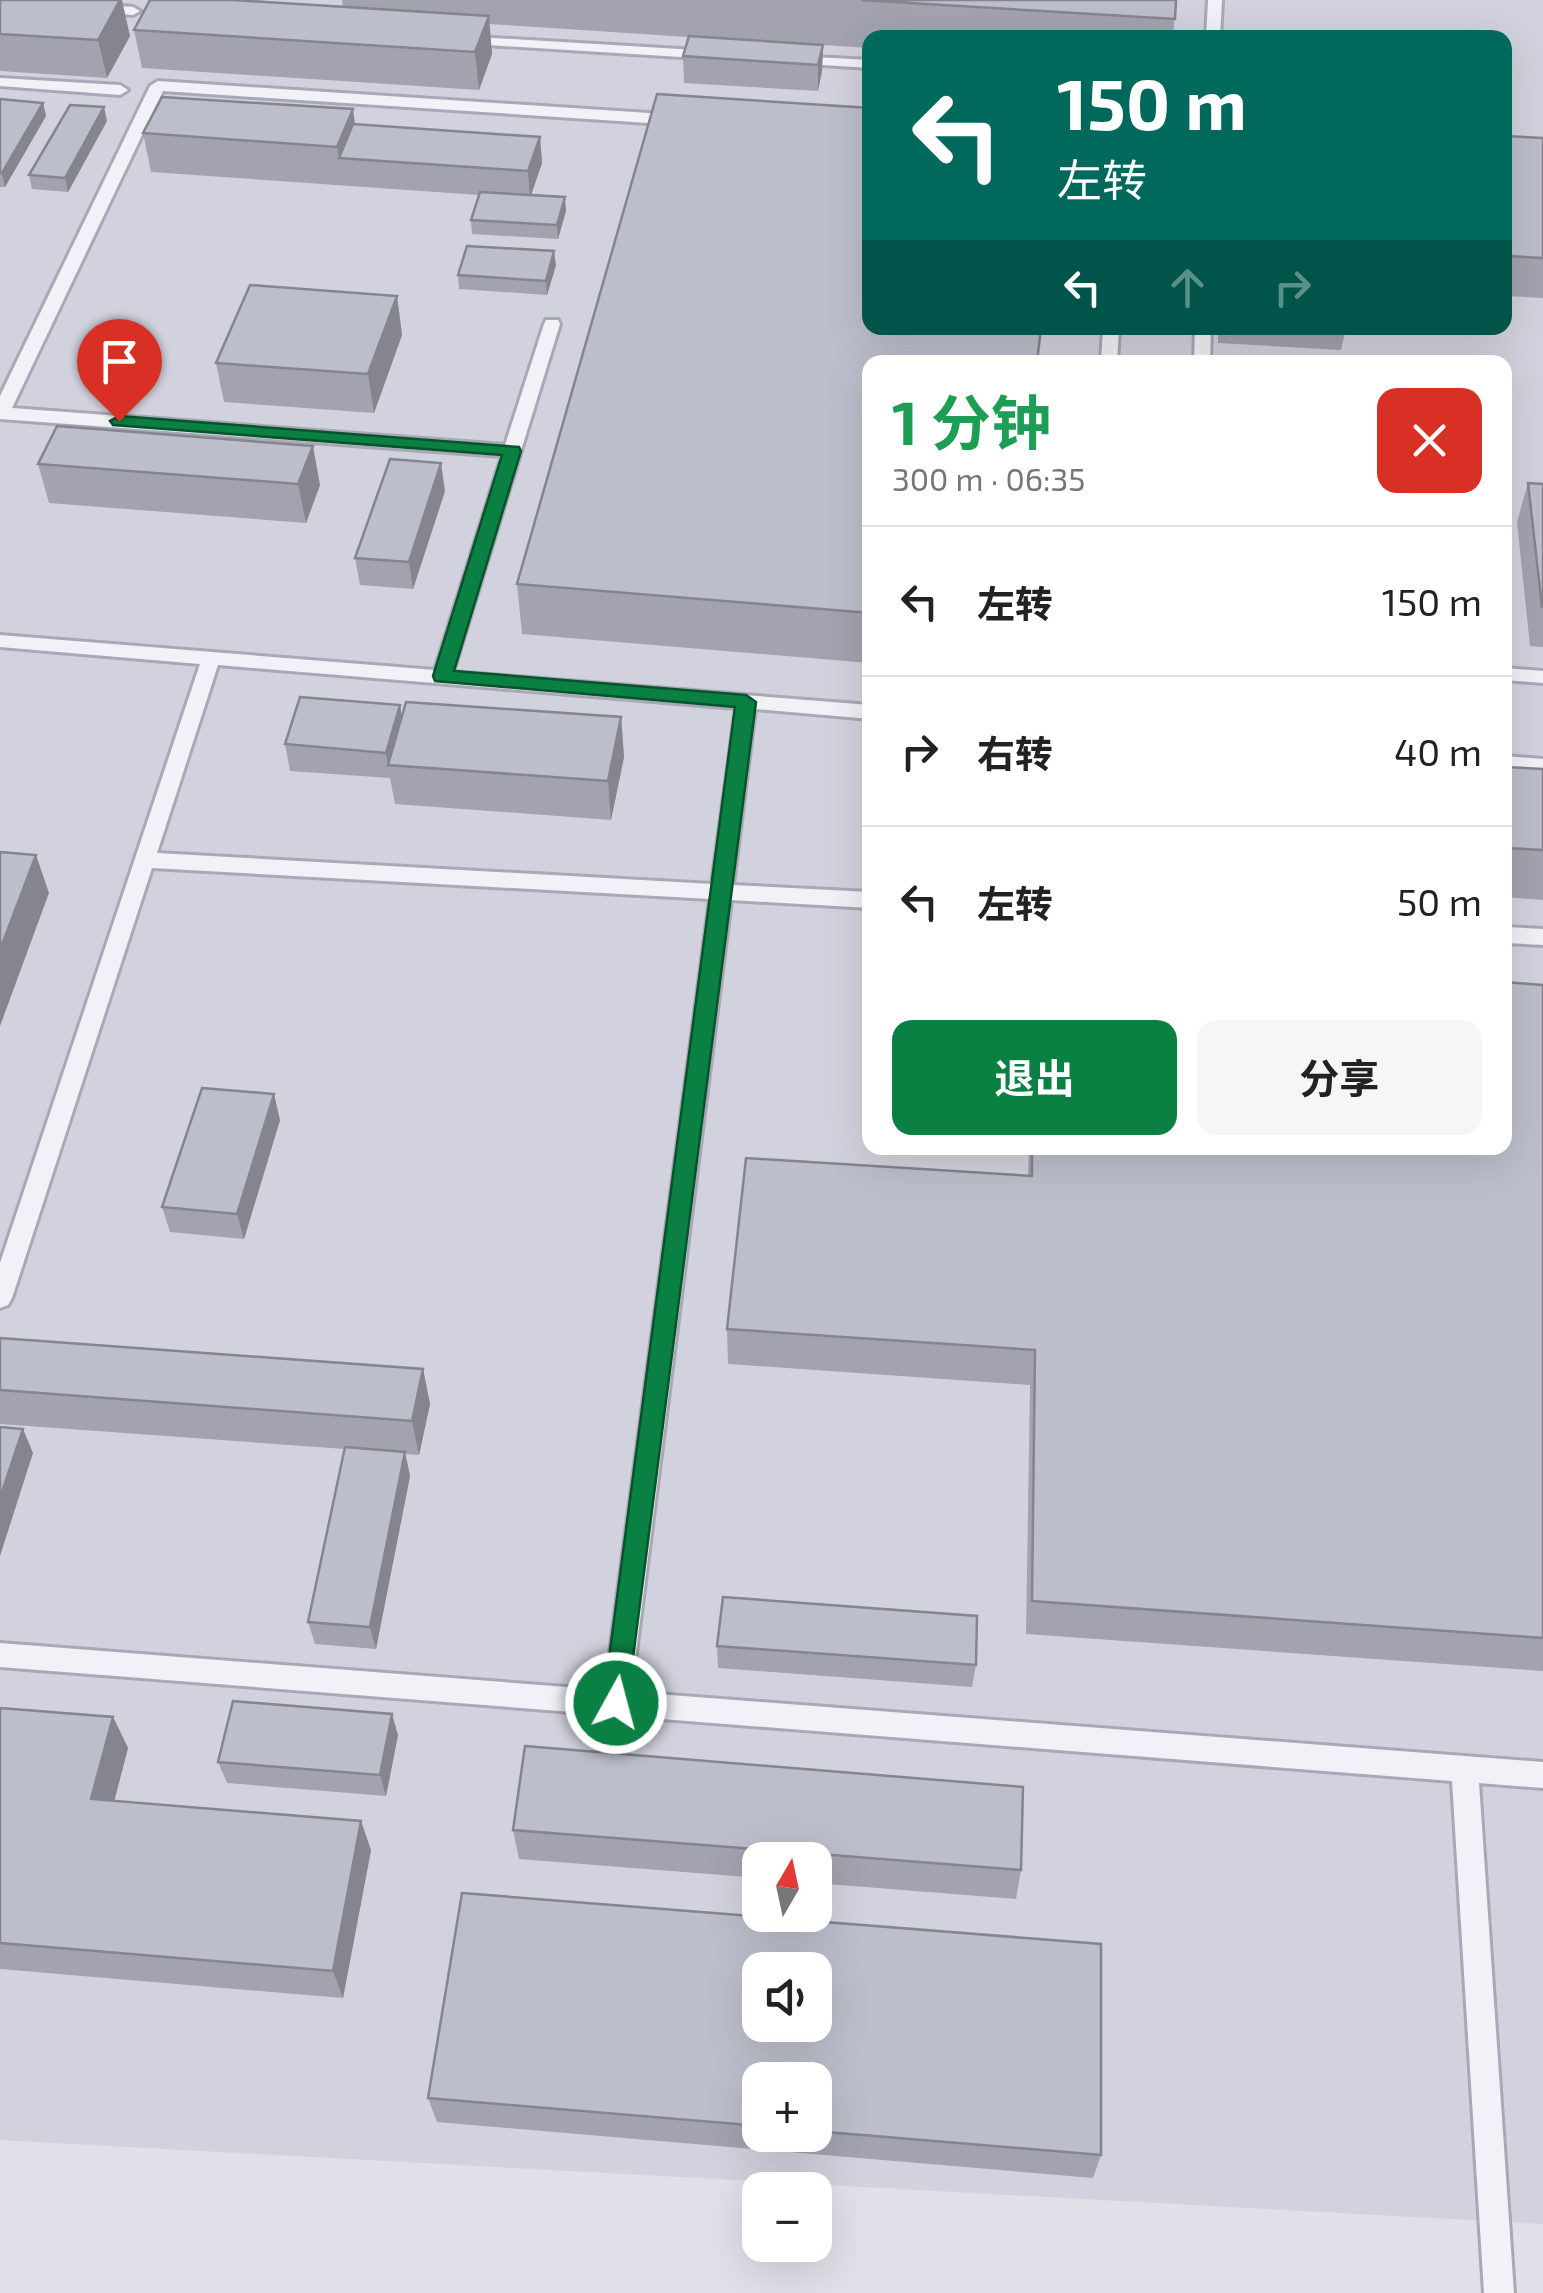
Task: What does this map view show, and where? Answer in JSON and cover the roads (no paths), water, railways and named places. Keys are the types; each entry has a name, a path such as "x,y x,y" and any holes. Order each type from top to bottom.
{"lane":[{"path":"1214,30 1216,0"},
{"path":"76,7 133,11"},
{"path":"436,39 732,56"},
{"path":"771,58 862,64"},
{"path":"0,82 120,90"},
{"path":"512,451 1,413 158,86 692,120"},
{"path":"442,676 552,324"},
{"path":"0,641 862,711"},
{"path":"0,1298 211,658"},
{"path":"1512,675 1543,677"},
{"path":"616,1703 746,702"},
{"path":"1512,764 1543,766"},
{"path":"144,860 862,900"},
{"path":"1512,935 1543,937"},
{"path":"0,1655 1543,1775"},
{"path":"1465,1769 1499,2293"}]}
